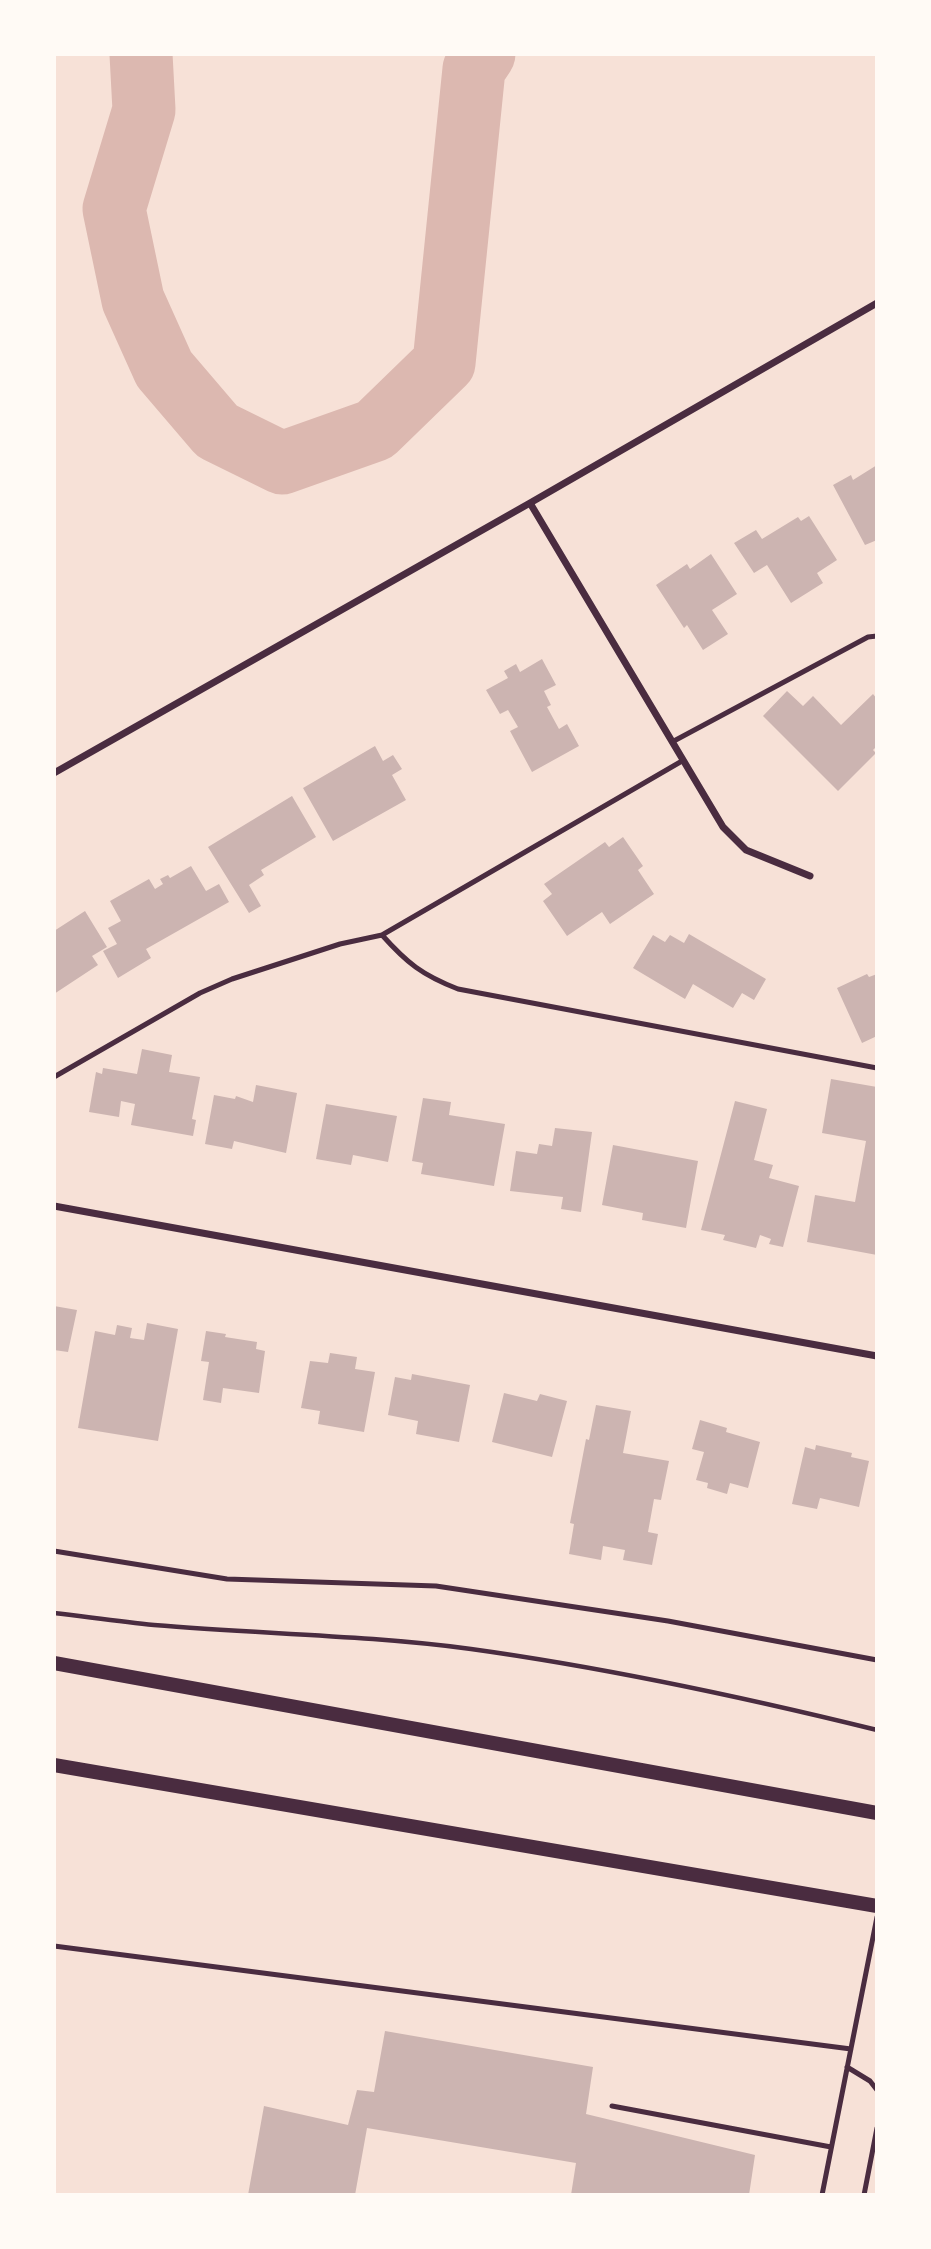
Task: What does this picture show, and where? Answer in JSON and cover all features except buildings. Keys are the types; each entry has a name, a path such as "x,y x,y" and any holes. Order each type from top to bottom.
{"main road":[{"path":"54,1663 877,1814"},
{"path":"54,1765 877,1906"}],"street":[{"path":"54,773 877,303"},
{"path":"530,503 723,827 746,850 810,876"},
{"path":"54,1206 877,1356"}],"lane":[{"path":"671,742 868,637 877,636"},
{"path":"54,1077 200,993 232,979 340,944 382,935 682,761"},
{"path":"382,935 403,959 430,978 458,989 877,1068"},
{"path":"54,1551 227,1578 436,1586 668,1621 877,1660"},
{"path":"822,2195 877,1917"},
{"path":"54,1946 851,2049"},
{"path":"848,2067 870,2081 877,2090"},
{"path":"612,2106 831,2147"},
{"path":"864,2195 877,2128"}],"path":[{"path":"54,1613 152,1625 355,1638 469,1649 585,1667 760,1701 877,1730"}],"waterway":[{"path":"141,54 144,110 114,209 133,300 164,369 217,431 282,463 375,430 444,363 474,69 484,54"}]}
